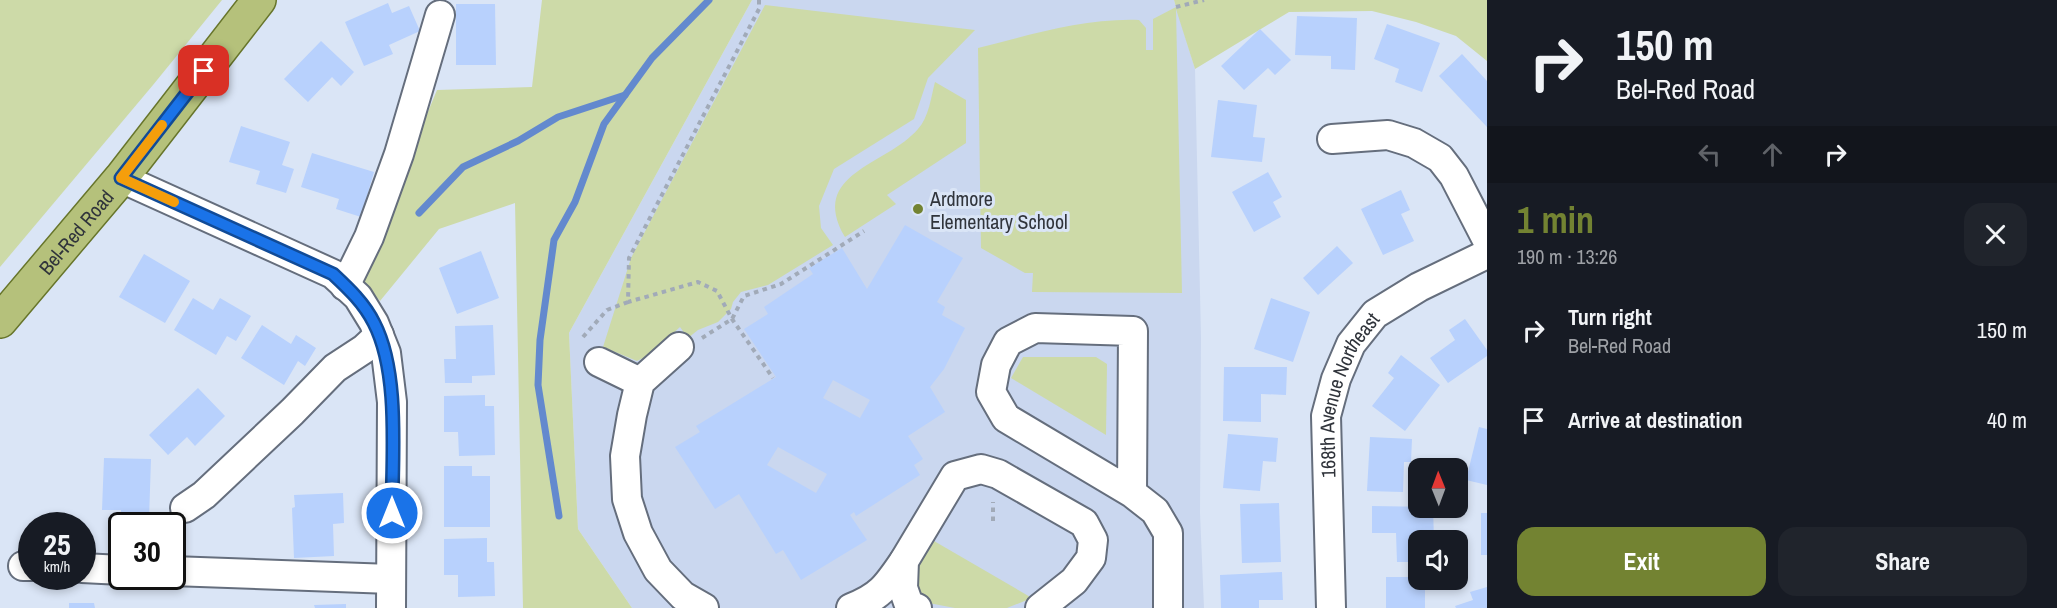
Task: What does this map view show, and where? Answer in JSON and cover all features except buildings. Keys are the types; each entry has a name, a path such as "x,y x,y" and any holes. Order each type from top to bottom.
{"main road":[{"name":"Bel-Red Road","path":"0,321 121,178 259,0"}],"street":[{"path":"345,286 369,237 399,154 440,15"},
{"path":"1332,139 1388,135 1414,143 1440,158 1454,176 1487,240"},
{"path":"121,178 333,274 358,297 374,323 386,353 392,402 391,608"},
{"name":"168th Avenue Northeast","path":"1331,608 1326,416 1336,379 1352,344 1375,314 1419,287 1487,254"},
{"path":"1132,493 1133,331 1035,328 1008,342 996,365 991,392 1006,418 1132,493 1155,512 1168,533 1168,608"},
{"path":"185,508 204,495 335,368 364,349 379,335"},
{"path":"680,347 640,382 625,456 627,500 638,534 658,570 683,596 704,608"},
{"path":"599,362 640,382"},
{"path":"851,608 869,601 886,587 955,476 981,470 998,474 1084,523 1093,540 1091,558 1074,580 1040,608"},
{"path":"904,561 903,588 909,605 917,608"},
{"path":"186,572 391,579"}],"path":[{"path":"628,302 629,258 759,9 759,0"},
{"path":"1176,7 1203,0"},
{"path":"680,347 691,345 732,319 744,296 781,284 864,231"},
{"path":"583,337 608,310 698,282 717,291 732,319 773,378"},
{"path":"993,502 993,521"}],"shaded area":[{"name":"Ardmore Elementary School","path":"752,0 1174,0 1195,69 1201,338 1200,513 1204,608 632,608 578,529 569,333"}],"green space":[{"path":"0,0 222,0 0,267"},
{"path":"542,0 752,0 569,333 578,529 632,608 523,608 515,203 439,229 380,301 359,278 437,90 532,87"},
{"path":"1174,0 1487,0 1487,61 1456,36 1416,22 1372,11 1289,12 1195,69 1176,9 1182,293 1032,292 1033,273 1025,273 981,248 978,48 1078,25 1139,20 1146,28 1146,50 1153,50 1153,19 1176,7"},
{"path":"765,5 975,30 928,78 914,119 834,169 819,206 821,228 833,245 768,285 741,292 733,302 731,309 718,322 698,330 688,338 680,327 651,354 637,361 603,347 631,258"},
{"path":"935,82 966,100 966,143 887,195 896,204 845,237 836,216 836,198 843,184 904,142 918,129 927,113"},
{"path":"1023,357 1096,357 1107,364 1106,435 1011,378"},
{"path":"934,541 1032,598 1007,608 955,608 918,601 910,578"}],"waterway":[{"path":"559,516 538,385 540,340 554,240 575,202 604,124 652,58 709,0"},
{"path":"419,213 463,167 518,141 558,117 625,95"}],"slow traffic":[{"path":"162,125 121,178 174,202"}],"place":[{"name":"Ardmore Elementary School","path":"918,209"}],"route":[{"path":"204,71 121,178 333,274 358,297 374,323 386,353 392,402 392,513"}]}
